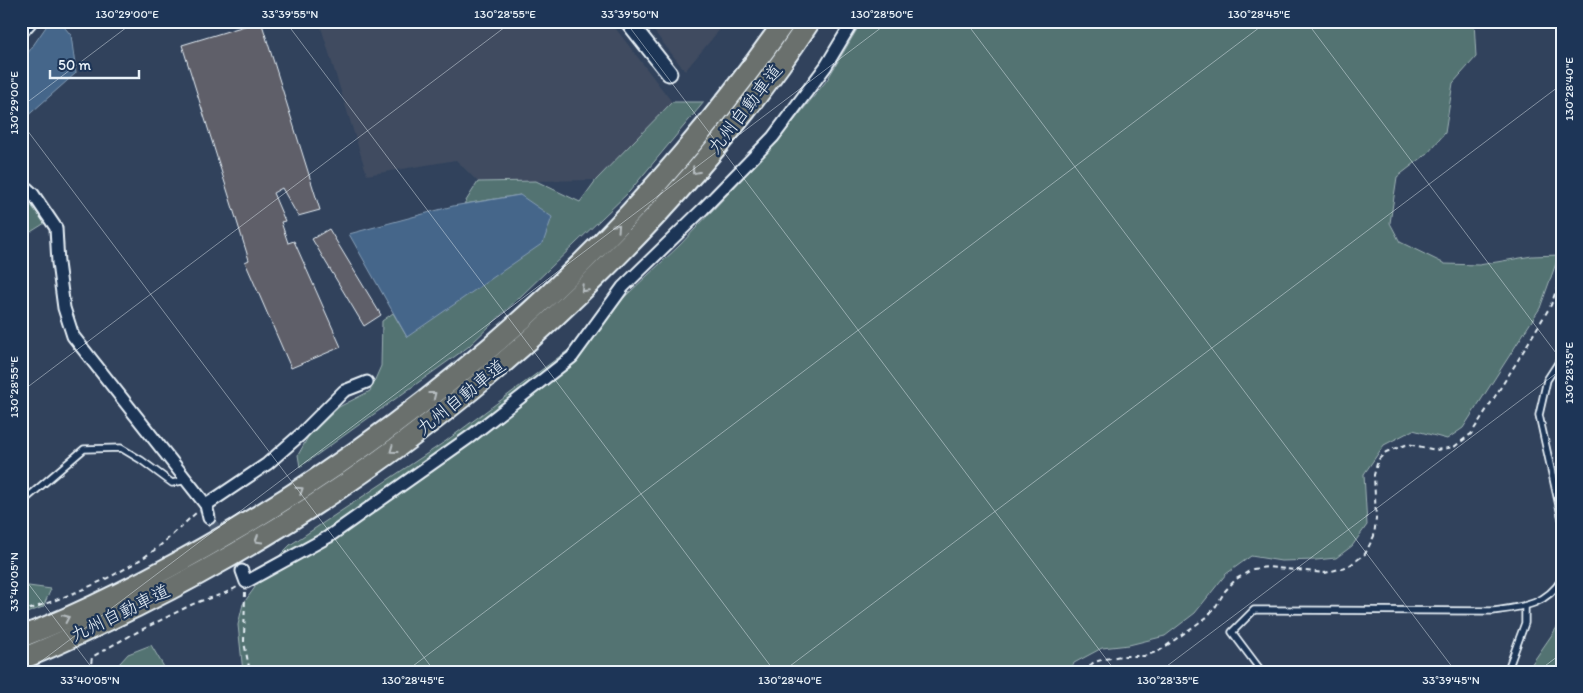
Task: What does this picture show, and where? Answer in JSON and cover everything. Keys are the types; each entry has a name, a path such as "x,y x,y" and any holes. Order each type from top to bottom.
{"highway":[{"name":"九州自動車道","path":"21,637 109,598 188,558 280,503 339,464 433,395 503,338 546,298 632,211 698,138 785,21"},
{"name":"九州自動車道","path":"21,659 113,618 194,578 258,540 348,483 442,414 487,378 561,312 672,199 778,67 810,21"}],"street":[{"path":"21,30 29,21"},
{"path":"628,21 669,74"},
{"path":"244,576 328,537 471,436 572,357 623,288 773,137 826,66 853,21"},
{"path":"21,183 33,194 56,228 64,308 73,336 206,505 209,518"},
{"path":"206,505 267,464 300,435 344,391 367,382"}],"lane":[{"path":"1562,344 1561,358 1547,380 1539,415 1562,519"},
{"path":"21,503 84,448 121,448 172,483 187,480"},
{"path":"1262,672 1232,632 1254,610 1493,610 1525,607 1548,596 1562,579"},
{"path":"1506,672 1525,623 1525,607"}],"path":[{"path":"1083,672 1094,662 1121,656 1144,656 1159,651 1207,617 1225,590 1236,579 1253,569 1267,567 1325,573 1349,566 1365,554 1374,536 1376,519 1374,476 1378,460 1386,452 1408,444 1436,450 1454,447 1471,434 1551,305 1562,274"},
{"path":"21,612 60,599 121,571 154,550 206,505"},
{"path":"90,672 92,657 122,639 192,604 231,591 244,576"},
{"path":"244,576 244,642 250,672"}],"shaded area":[{"path":"319,21 610,21 672,102 596,180 478,182 456,160 367,175"},
{"path":"646,21 727,21 685,71"}],"green space":[{"path":"862,21 1474,21 1476,57 1453,83 1445,133 1428,153 1397,177 1390,223 1400,242 1445,264 1479,265 1532,256 1559,255 1540,308 1463,428 1447,439 1413,430 1384,445 1364,474 1367,525 1352,546 1336,558 1316,560 1281,561 1251,556 1226,574 1195,613 1165,636 1129,645 1102,648 1074,663 1070,672 243,672 238,625 243,604 273,562 290,545 446,441 567,351 679,246 777,142 827,80"},
{"path":"672,102 704,102 629,192 468,347 300,467 298,455 308,437 339,407 370,391 381,366 382,321 393,313 407,337 520,195 464,204 478,182 536,181 580,202 596,180"},
{"path":"21,193 45,223 21,238"},
{"path":"21,585 51,589 43,607 21,615"},
{"path":"1562,620 1562,672 1528,672 1531,665"},
{"path":"151,645 167,672 112,672 128,654"}],"water":[{"path":"50,21 59,21 71,35 76,73 24,119 21,117 21,63"},
{"path":"520,195 552,217 543,243 407,337 349,234 453,206"}],"building":[{"path":"261,21 320,210 298,216 282,188 273,193 285,221 281,222 288,243 294,241 341,347 291,368 245,262 249,260 182,45"},
{"path":"329,229 381,315 364,326 312,239"}],"tunnel":[{"path":"209,518 242,571"}]}
